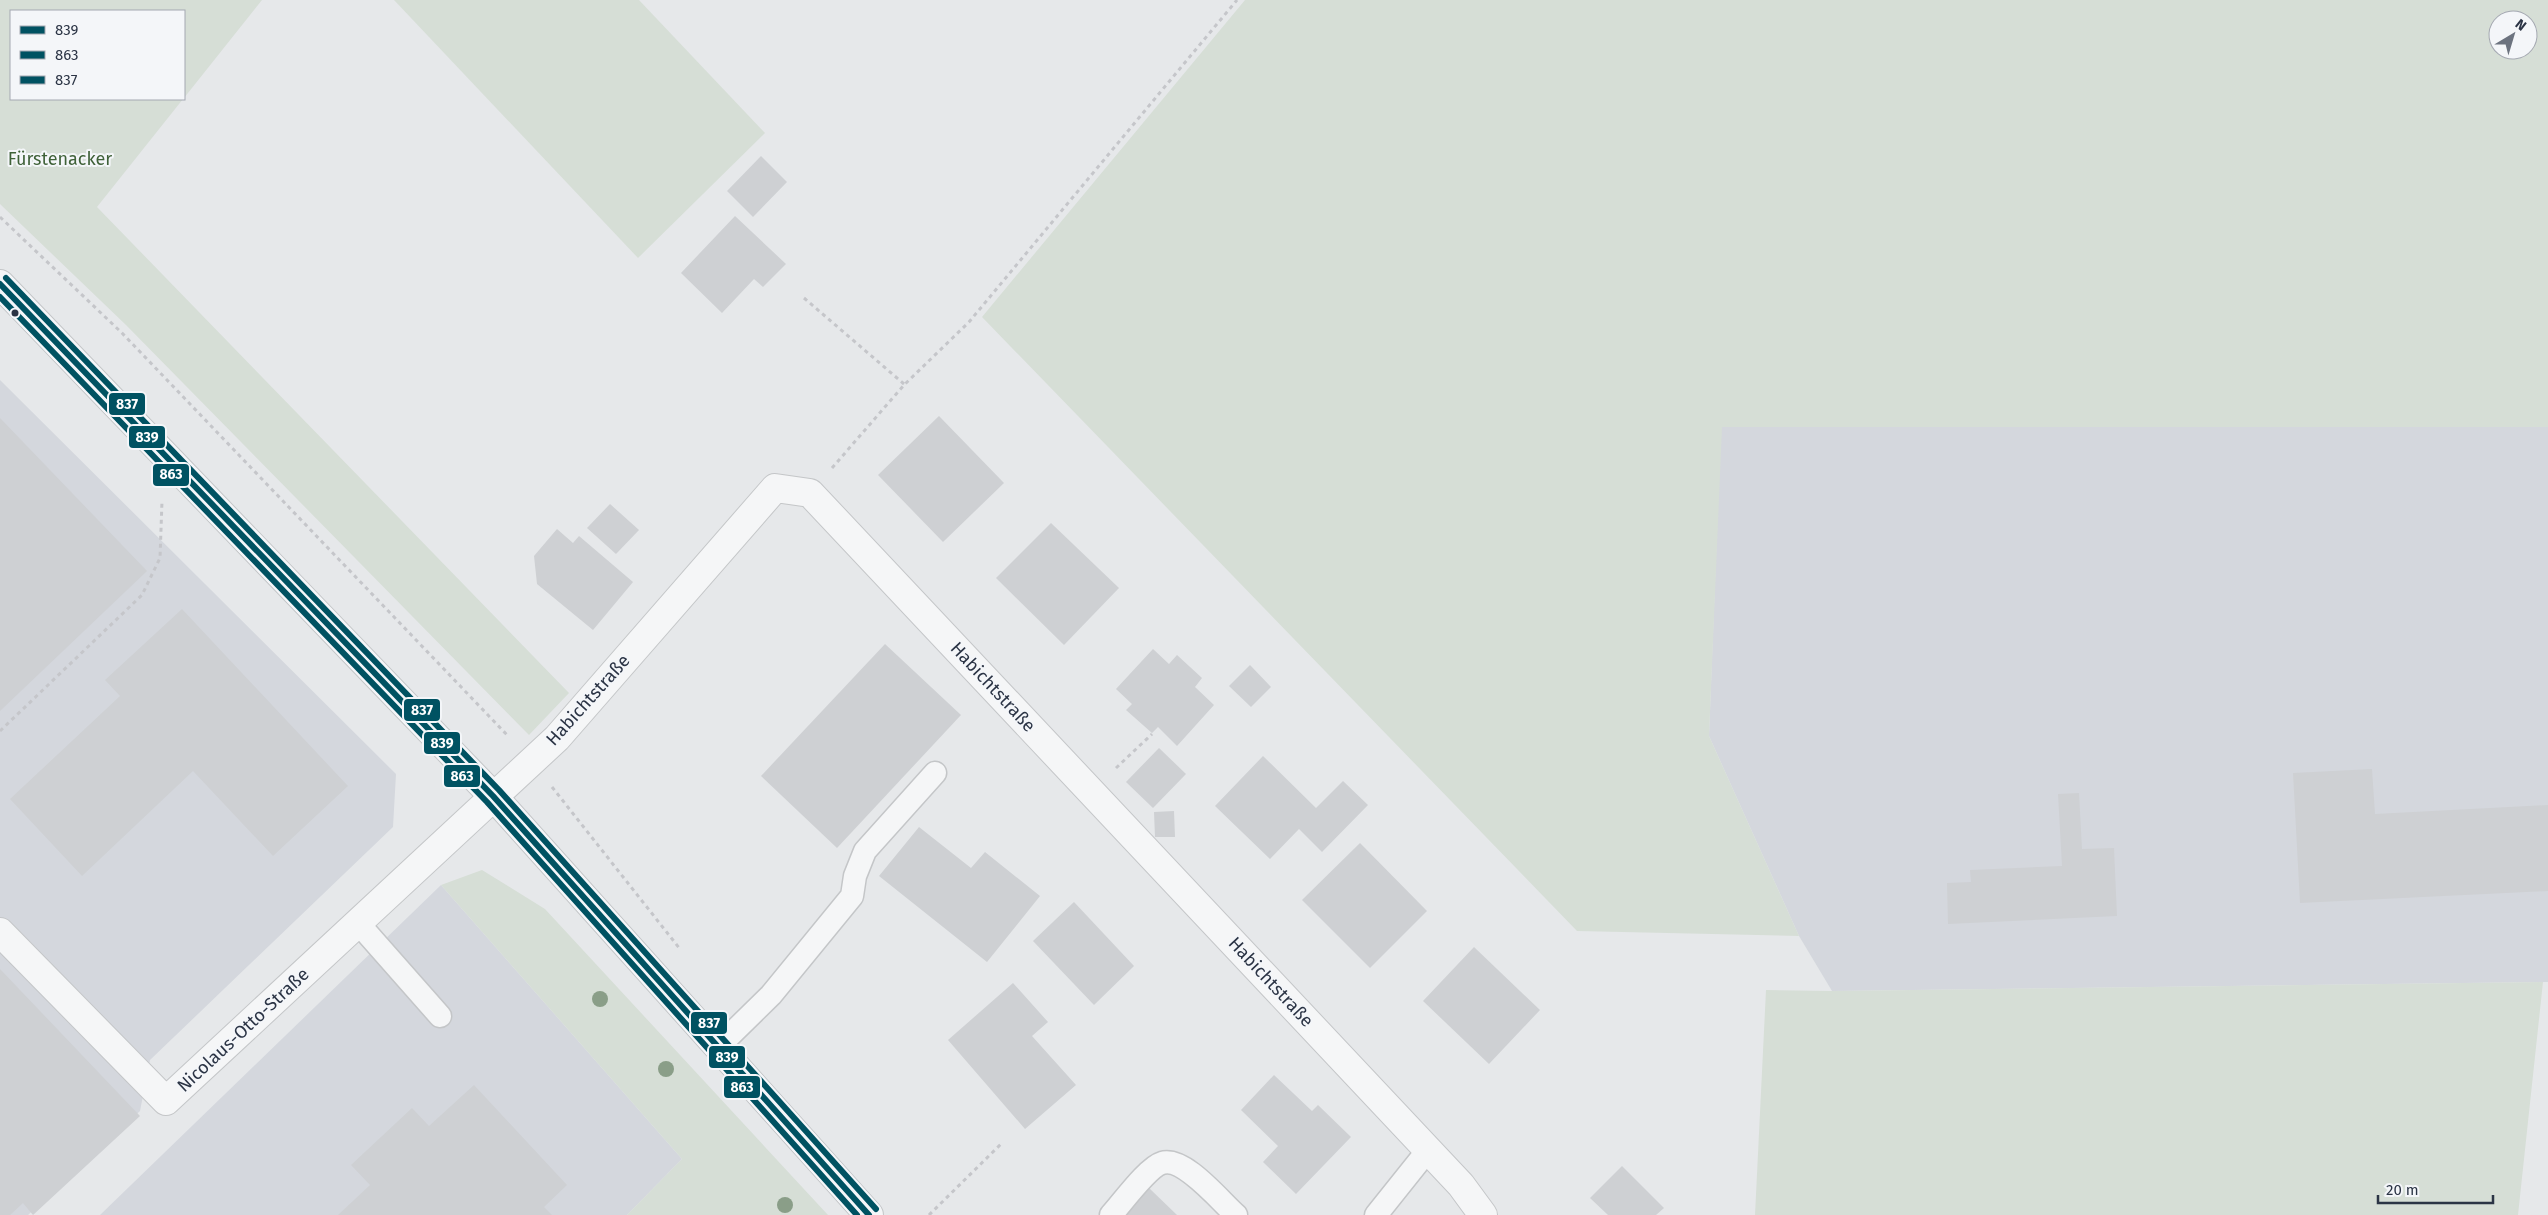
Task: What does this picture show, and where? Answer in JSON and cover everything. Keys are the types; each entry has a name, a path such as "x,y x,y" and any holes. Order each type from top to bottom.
{"street":[{"path":"0,284 492,796 869,1215"},
{"name":"Habichtstraße","path":"492,796 557,738 775,488 810,493 1461,1185 1483,1215"},
{"name":"Nicolaus-Otto-Straße","path":"0,932 166,1101 492,796"}],"lane":[{"path":"718,1047 771,995 852,896 855,876 865,851 935,774"},
{"path":"358,923 440,1016"},
{"path":"1376,1215 1428,1150"},
{"path":"1111,1215 1152,1169 1162,1163 1173,1162 1186,1168 1236,1215"}],"path":[{"path":"810,493 904,384 969,322 1237,0"},
{"path":"0,218 122,332 532,761 685,956"},
{"path":"804,298 904,384"},
{"path":"0,731 142,595 160,558 162,498"},
{"path":"1092,791 1152,734"},
{"path":"929,1215 1001,1144"}],"shaded area":[{"path":"0,380 396,774 393,827 150,1060 140,1111 28,1215 0,1215"},
{"path":"1721,427 2548,427 2548,982 1832,991 1799,936 1709,736"},
{"path":"441,885 682,1159 627,1215 100,1215"}],"green space":[{"name":"Fürstenacker","path":"0,0 262,0 185,97 185,10 10,10 10,100 182,100 97,207 569,693 529,735 126,325 0,204"},
{"path":"394,0 639,0 765,133 638,258"},
{"path":"1245,0 2548,0 2548,427 1722,427 1709,736 1799,936 1577,931 982,317"},
{"path":"482,870 545,909 828,1215 627,1215 682,1159 441,885"},
{"path":"2543,982 2518,1215 1755,1215 1766,990 1832,991"}],"building":[{"path":"761,156 787,182 753,217 727,191"},
{"path":"735,216 786,264 763,287 754,279 722,313 681,273"},
{"path":"939,416 1004,483 943,542 878,475"},
{"path":"0,418 147,571 0,711"},
{"path":"610,504 639,530 616,554 587,528"},
{"path":"1051,523 1119,588 1064,645 996,578"},
{"path":"557,529 573,543 579,536 633,582 593,630 537,584 534,556"},
{"path":"182,609 348,786 273,856 193,771 82,876 10,799 120,696 105,680"},
{"path":"885,644 961,715 837,848 761,776"},
{"path":"1153,649 1169,664 1177,655 1202,678 1195,687 1214,705 1177,746 1158,727 1152,733 1126,710 1132,704 1116,689"},
{"path":"1250,665 1271,687 1251,707 1229,686"},
{"path":"1159,748 1186,774 1153,808 1126,782"},
{"path":"1263,756 1316,808 1343,781 1368,805 1322,852 1299,829 1270,859 1215,806"},
{"path":"2372,769 2375,814 2548,805 2548,891 2300,903 2293,773"},
{"path":"2079,793 2082,849 2114,848 2117,916 1948,924 1947,883 1971,882 1970,870 2062,866 2058,794"},
{"path":"1174,811 1175,837 1155,837 1154,812"},
{"path":"919,827 971,868 985,852 1040,896 987,962 879,876"},
{"path":"1360,843 1427,911 1370,968 1302,900"},
{"path":"1074,902 1134,966 1094,1005 1033,941"},
{"path":"1474,947 1540,1010 1489,1064 1423,1001"},
{"path":"0,969 140,1116 33,1215 23,1203 10,1215 0,1215"},
{"path":"1013,983 1048,1022 1032,1036 1076,1085 1025,1129 948,1040"},
{"path":"1274,1075 1312,1111 1318,1105 1351,1137 1296,1194 1263,1162 1278,1146 1241,1110"},
{"path":"474,1085 567,1185 544,1207 552,1215 338,1215 370,1185 351,1165 412,1108 429,1126"},
{"path":"1622,1166 1664,1208 1656,1215 1608,1215 1590,1198"},
{"path":"1149,1188 1177,1215 1124,1215"}],"transit line":[{"name":"837","path":"6,278 499,790 876,1209"},
{"name":"839","path":"0,284 493,796 869,1215"},
{"name":"863","path":"0,297 487,802 857,1215"}]}
